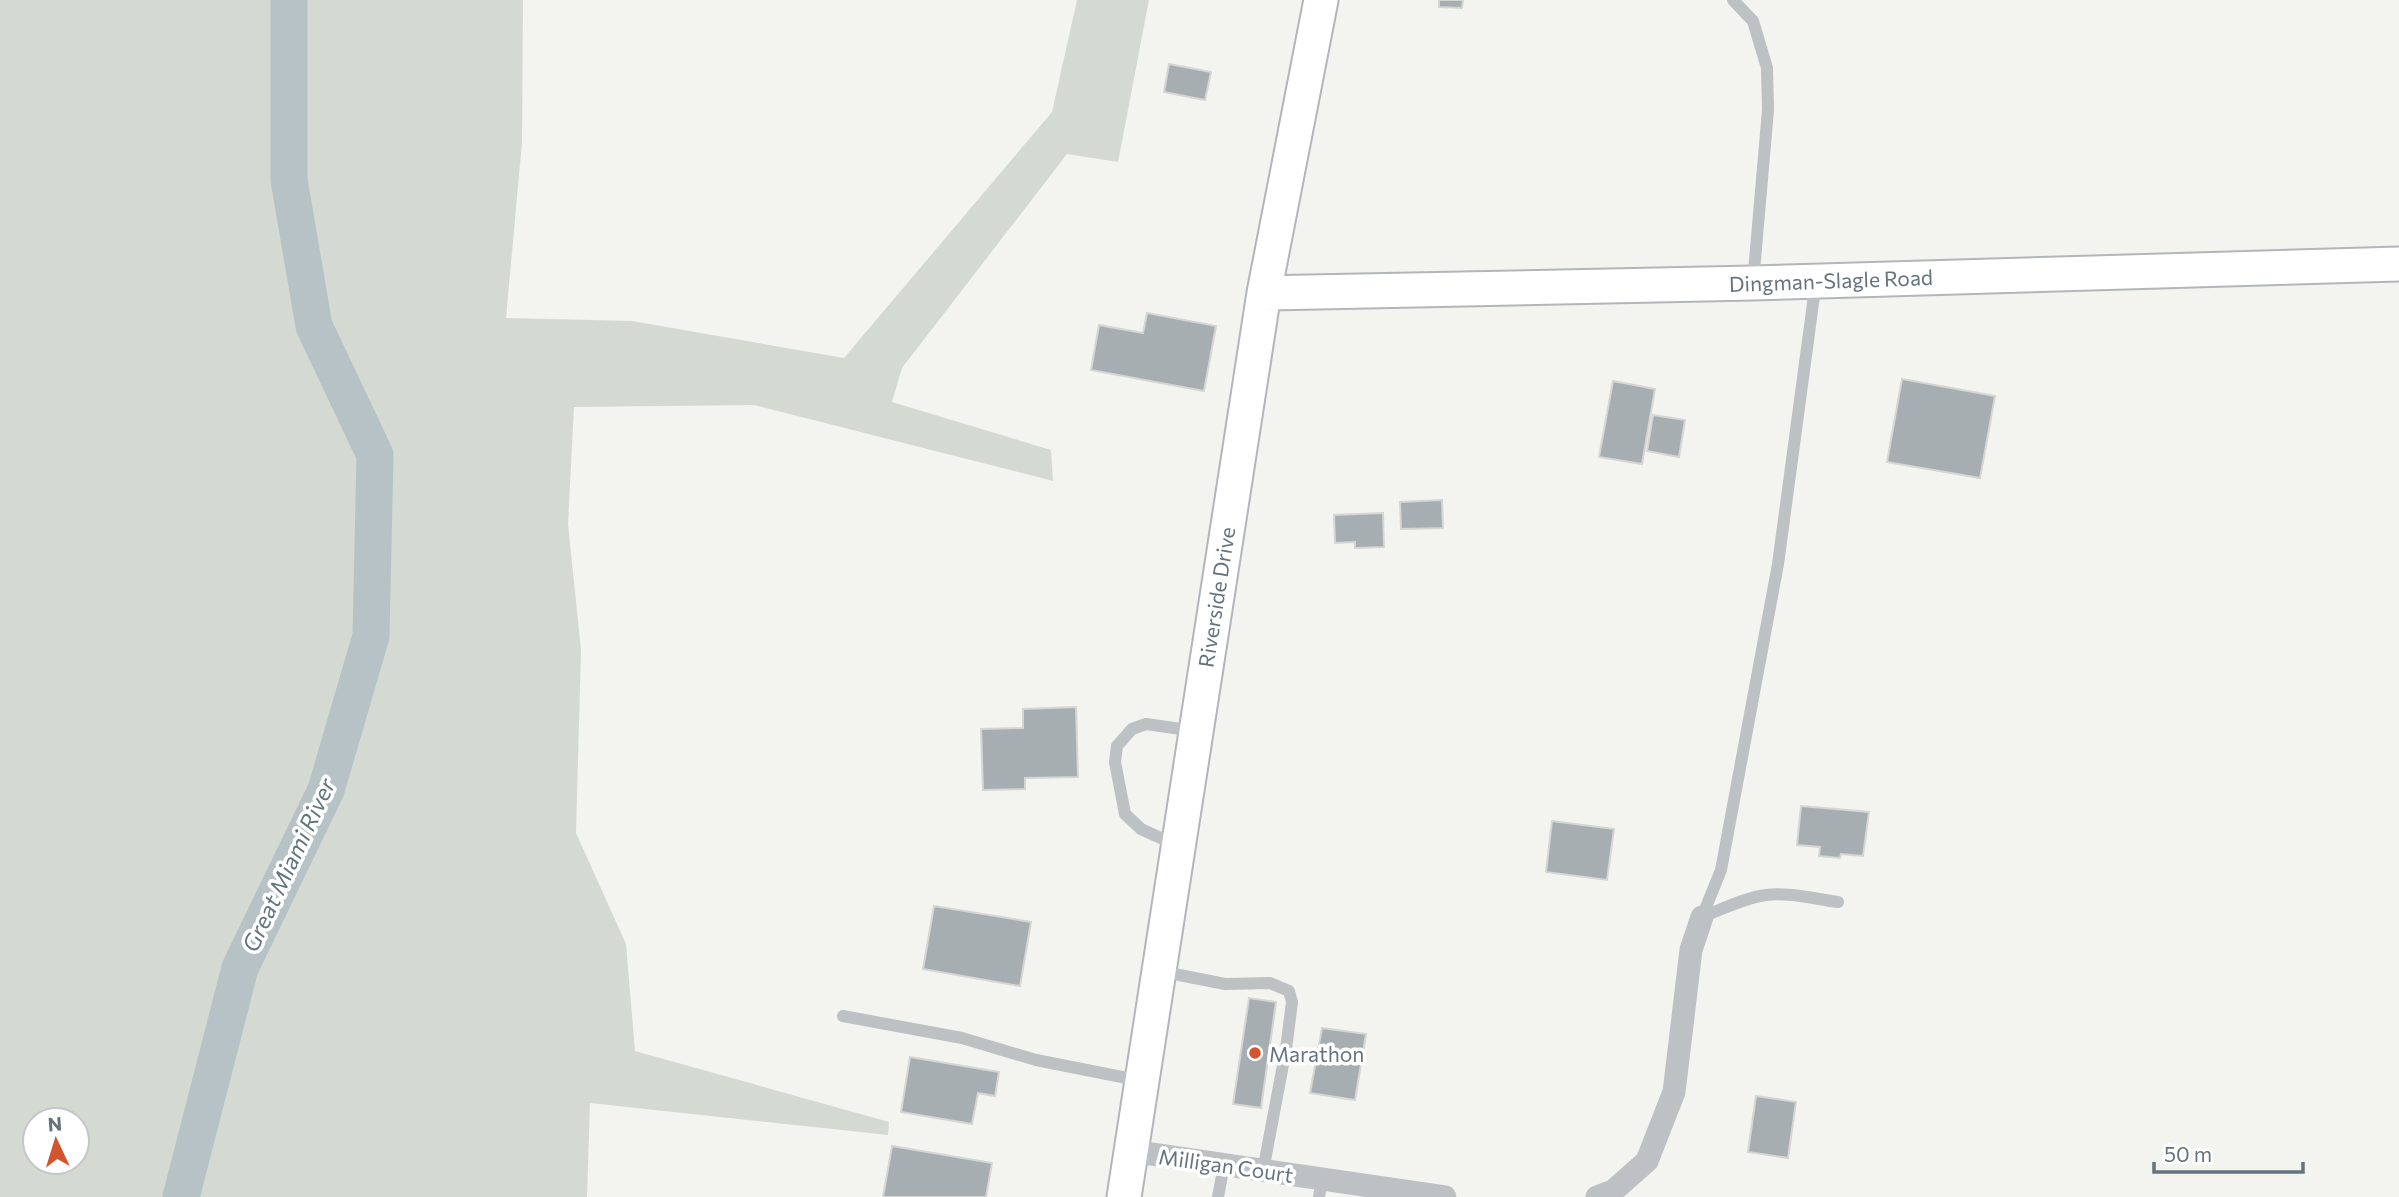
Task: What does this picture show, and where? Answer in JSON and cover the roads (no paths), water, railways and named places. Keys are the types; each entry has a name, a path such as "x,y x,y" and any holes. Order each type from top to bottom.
{"main road":[{"name":"Riverside Drive","path":"1125,1197 1264,293 1321,0"},
{"name":"Dingman-Slagle Road","path":"1264,293 1753,283 2399,264"}],"street":[{"path":"1597,1197 1613,1191 1647,1161 1674,1092 1691,950 1702,917"},
{"name":"Milligan Court","path":"1131,1152 1263,1171 1320,1188 1445,1197"}],"lane":[{"path":"1733,0 1752,21 1767,68 1768,110 1753,283"},
{"path":"1702,917 1721,870 1778,564 1816,281"},
{"path":"1178,846 1141,829 1125,814 1117,776 1117,746 1132,729 1146,724 1195,731"},
{"path":"1702,917 1741,901 1766,895 1838,902"},
{"path":"1159,971 1225,984 1270,983 1289,991 1292,1002 1287,1037 1263,1171"},
{"path":"843,1016 962,1038 1036,1060 1142,1081"},
{"path":"1218,1197 1224,1165"}],"waterway":[{"name":"Great Miami River","path":"181,1197 240,968 326,790 371,636 375,455 314,326 289,180 289,0"}],"place":[{"name":"Marathon","path":"1255,1053"}]}
